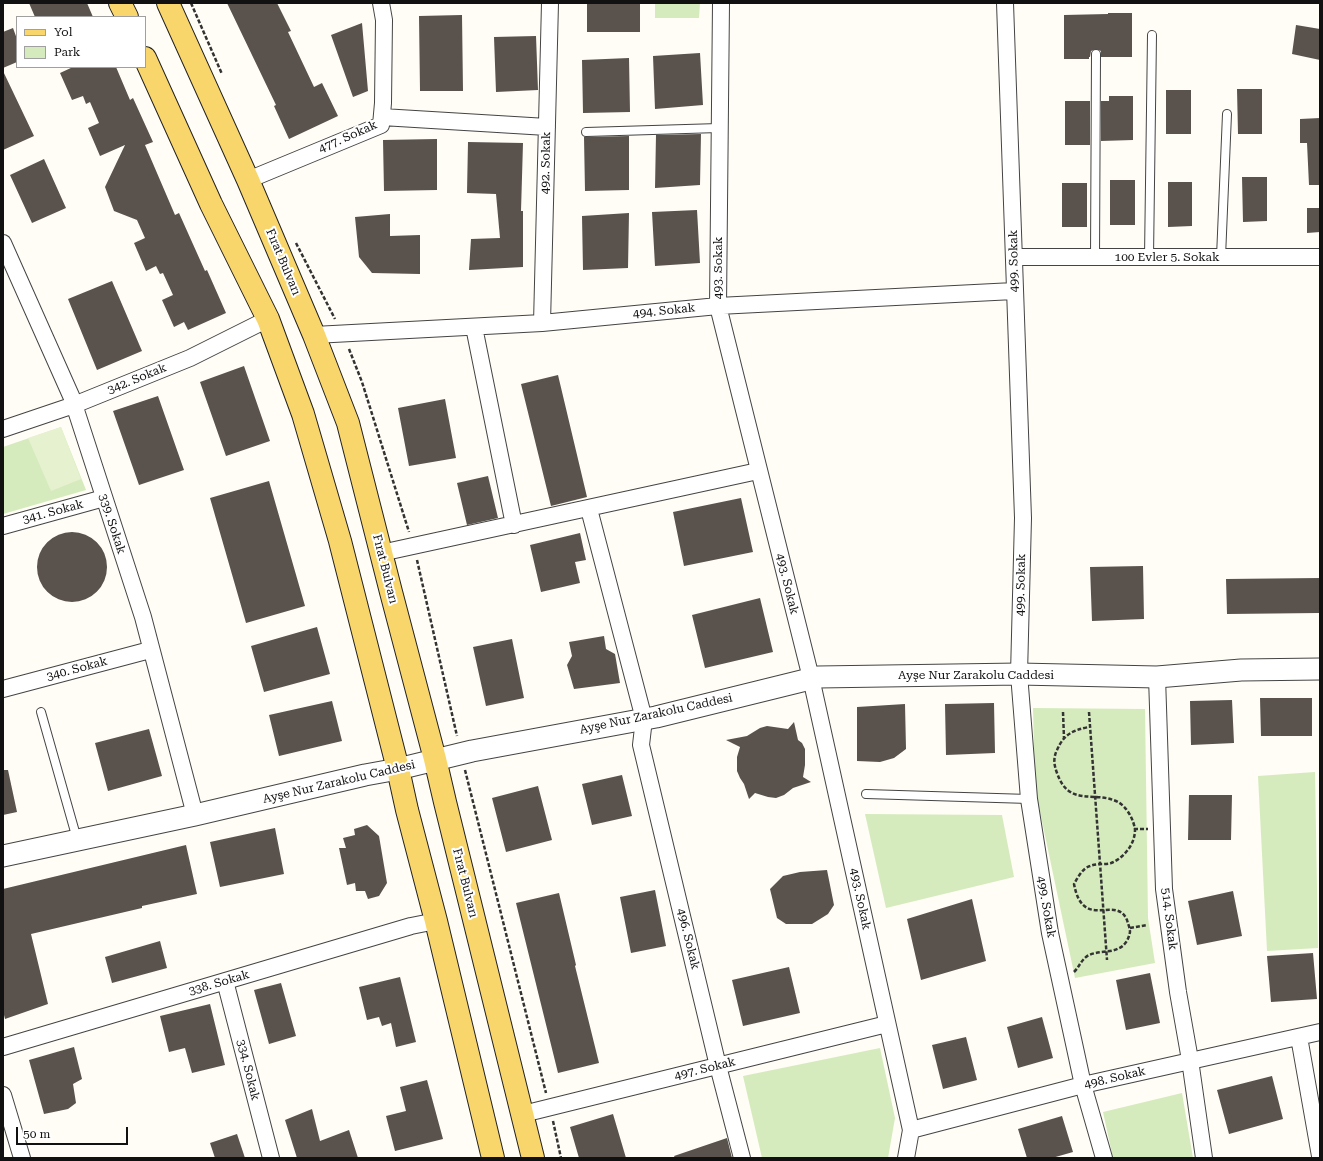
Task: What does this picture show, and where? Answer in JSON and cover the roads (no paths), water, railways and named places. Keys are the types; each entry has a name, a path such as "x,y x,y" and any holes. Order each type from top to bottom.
{"main road":[{"path":"120,3 126,16"},
{"name":"Fırat Bulvarı","path":"168,3 248,180 314,335 348,423 435,759 534,1158"},
{"path":"146,60 211,204 268,319 307,426 340,541 398,769 493,1158"}],"street":[{"name":"477. Sokak","path":"248,180 381,125 383,103 384,20 381,3"},
{"name":"492. Sokak","path":"542,323 550,3"},
{"name":"493. Sokak","path":"721,3 718,306 758,471 811,678 911,1130 906,1158"},
{"name":"499. Sokak","path":"1006,3 1022,518 1019,674 1028,799 1050,933 1083,1085 1104,1158"},
{"path":"382,117 547,127"},
{"name":"339. Sokak","path":"3,243 8,269 74,405 143,618 150,650 195,815"},
{"name":"100 Evler 5. Sokak","path":"1014,257 1320,257"},
{"name":"494. Sokak","path":"314,335 542,323 718,306 1014,291"},
{"name":"342. Sokak","path":"3,429 74,405 190,358 268,319"},
{"path":"474,327 514,525"},
{"path":"381,553 589,509 758,471"},
{"name":"341. Sokak","path":"3,526 104,498"},
{"path":"589,509 644,719"},
{"name":"340. Sokak","path":"3,689 150,650"},
{"name":"Ayşe Nur Zarakolu Caddesi","path":"3,856 195,815 365,775 398,769 472,750 644,719 811,678 826,676 1019,674 1157,677 1241,670 1320,669"},
{"name":"514. Sokak","path":"1157,677 1164,889 1178,992 1190,1060 1204,1158"},
{"name":"496. Sokak","path":"644,719 641,745 718,1066 742,1158"},
{"name":"338. Sokak","path":"3,1047 411,926 436,921"},
{"name":"334. Sokak","path":"225,981 271,1158"},
{"name":"497. Sokak","path":"523,1114 887,1024"},
{"name":"498. Sokak","path":"911,1130 1083,1085 1320,1032"},
{"path":"1299,1036 1320,1156"},
{"path":"3,1096 22,1158"}],"lane":[{"path":"1149,257 1152,35"},
{"path":"1096,54 1096,257"},
{"path":"1221,257 1227,114"},
{"path":"586,132 719,128"},
{"path":"41,712 77,840"},
{"path":"866,794 1028,799"}]}
